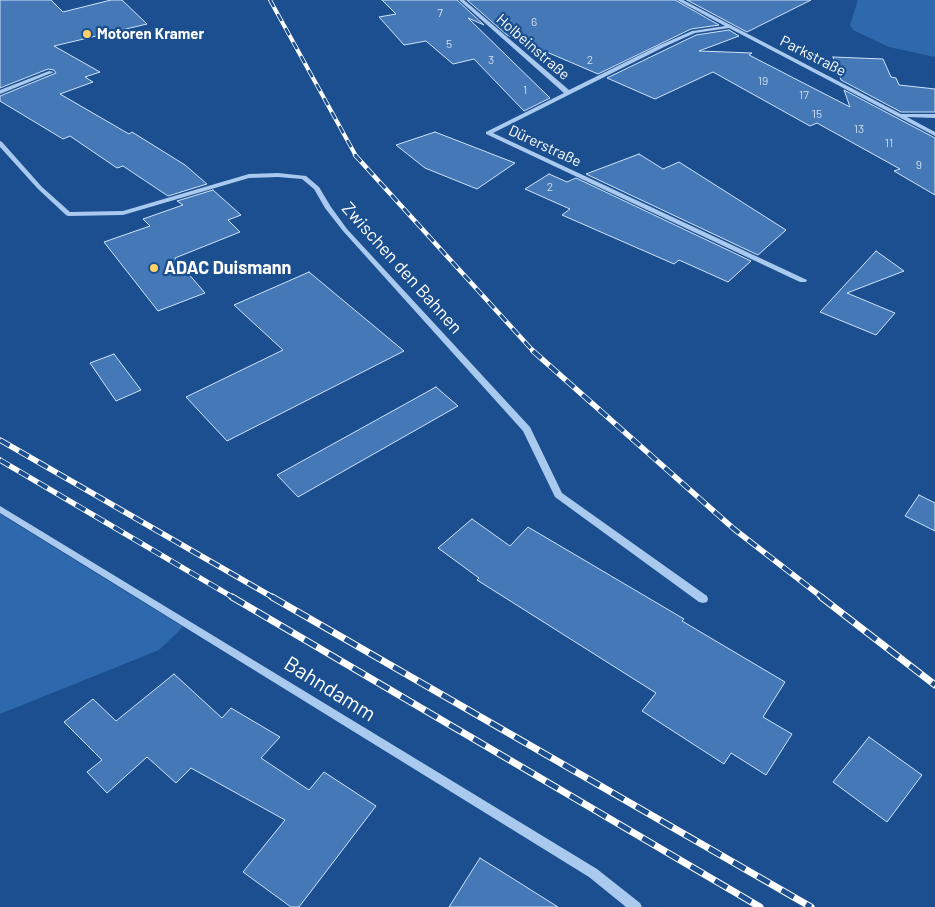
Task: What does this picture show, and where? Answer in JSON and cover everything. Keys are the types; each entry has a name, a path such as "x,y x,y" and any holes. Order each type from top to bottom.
{"street":[{"name":"Holbeinstraße","path":"461,0 567,92"},
{"name":"Parkstraße","path":"679,0 935,134"},
{"name":"Dürerstraße","path":"728,27 694,32 662,46 488,133 803,280"},
{"path":"0,92 51,72"},
{"path":"899,115 935,116"},
{"name":"Zwischen den Bahnen","path":"0,143 40,188 68,214 123,213 249,176 278,174 304,178 317,188 328,208 345,230 528,429 558,495 703,599"},
{"name":"Bahndamm","path":"0,509 593,873 636,907"}],"shaded area":[{"path":"858,0 935,0 935,57 889,47 853,30 850,25"},
{"path":"0,514 183,627 159,650 0,714"}],"building":[{"path":"0,0 51,0 63,12 111,0 122,0 147,24 54,46 100,72 85,77 93,82 60,94 129,134 132,132 185,165 207,184 168,196 123,166 117,168 70,136 63,139 0,101 0,96 56,73 54,70 48,69 0,88"},
{"path":"382,0 457,0 484,25 468,18 550,98 524,111 474,59 453,64 426,41 404,45 379,17 396,14"},
{"path":"467,0 675,0 719,25 691,29 598,74 507,35"},
{"path":"687,0 811,0 747,32"},
{"path":"729,30 739,36 699,51 752,53 749,55 850,107 844,90 935,138 935,195 894,171 900,169 817,123 810,126 713,72 655,99 607,78 696,35"},
{"path":"833,57 883,59 891,77 896,78 899,85 935,89 935,112 901,112 841,80"},
{"path":"435,132 515,163 477,189 425,168 396,145"},
{"path":"639,154 663,169 679,162 786,230 758,255 586,174"},
{"path":"549,174 567,182 576,178 751,261 728,282 679,260 674,264 562,215 570,209 525,189"},
{"path":"213,190 241,215 228,220 240,232 175,258 205,293 158,311 104,242 150,226 143,219 183,205 177,201"},
{"path":"876,251 904,271 847,293 895,313 876,335 820,312"},
{"path":"309,272 404,351 227,441 186,397 283,350 234,305"},
{"path":"114,354 141,390 116,401 90,363"},
{"path":"436,387 458,406 298,497 277,475"},
{"path":"919,495 935,503 935,531 905,516"},
{"path":"472,519 510,546 528,527 684,619 682,621 785,682 763,717 792,734 766,775 731,753 724,764 642,711 656,693 477,580 479,578 438,548"},
{"path":"174,674 222,718 231,708 280,737 261,758 309,790 324,772 376,806 299,907 291,907 243,872 285,820 191,768 176,783 147,757 107,793 87,772 102,760 64,722 93,699 116,721"},
{"path":"869,737 922,775 887,822 833,782"},
{"path":"480,858 558,907 449,907"}],"railway":[{"path":"270,0 356,156"},
{"path":"355,155 533,351"},
{"path":"533,351 734,529 823,598"},
{"path":"0,440 274,598"},
{"path":"0,460 234,598"},
{"path":"232,597 760,907"},
{"path":"272,597 811,907"},
{"path":"821,597 935,685"}],"place":[{"name":"Motoren Kramer","path":"87,34"},
{"name":"ADAC Duismann","path":"154,268"}]}
